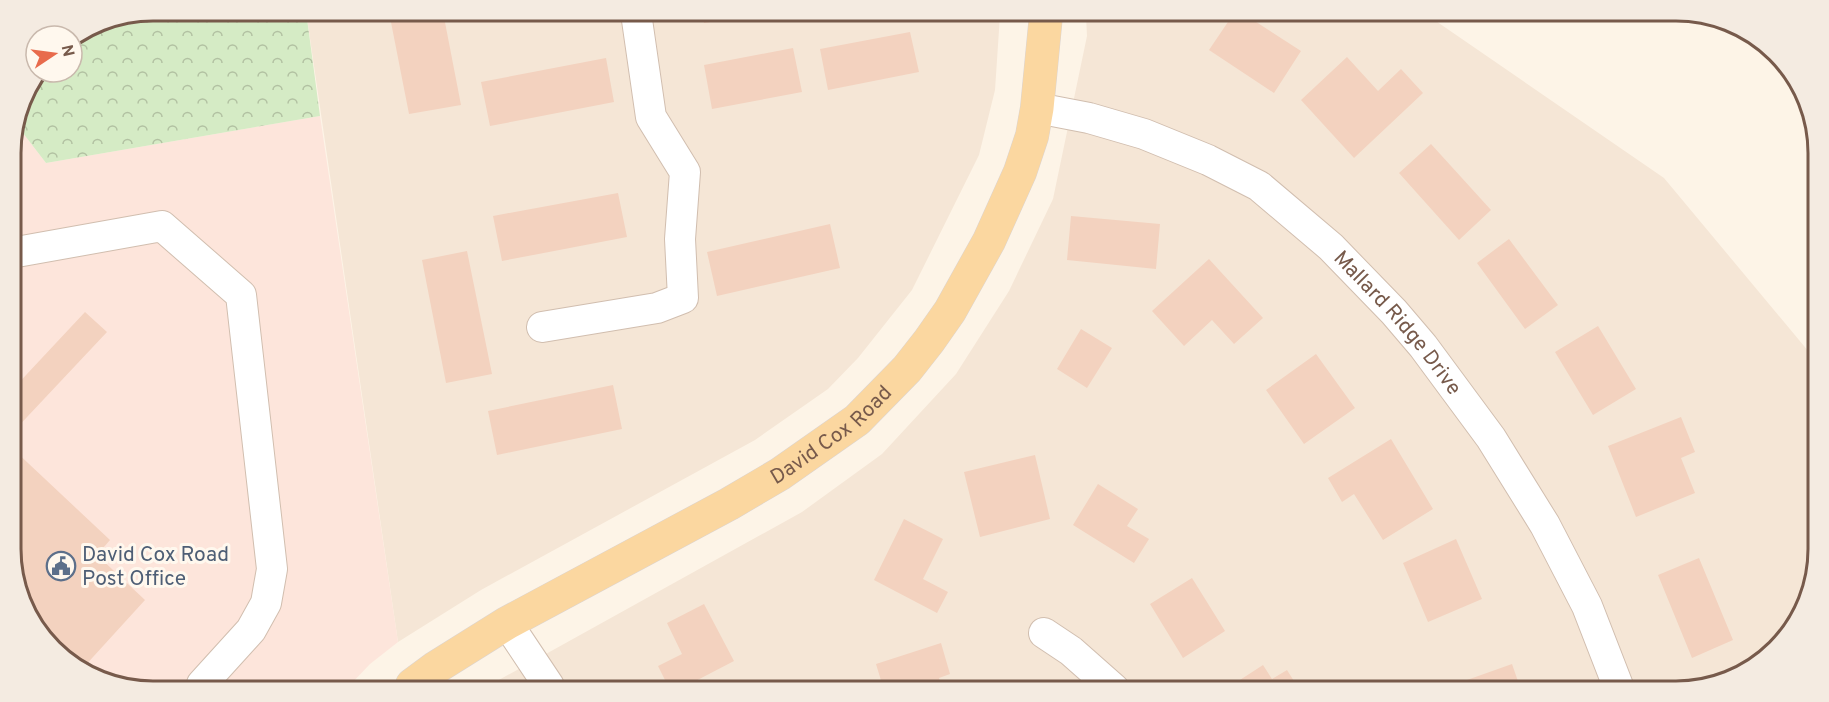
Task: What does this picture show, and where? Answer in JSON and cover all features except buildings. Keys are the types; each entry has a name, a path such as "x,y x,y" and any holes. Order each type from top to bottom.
{"main road":[{"name":"David Cox Road","path":"417,681 507,623 729,504 780,474 857,420 907,369 950,312 989,241 1020,172 1032,136 1037,108 1045,21"}],"street":[{"path":"542,327 657,308 684,298 680,239 686,172 651,117 637,21"},
{"name":"Mallard Ridge Drive","path":"1037,108 1089,118 1144,134 1208,160 1259,186 1331,247 1394,312 1423,346 1491,438 1545,525 1587,606 1616,681"},
{"path":"21,251 162,226 241,295 272,569 266,603 250,630 205,681"},
{"path":"507,623 546,681"},
{"path":"1044,633 1071,651 1106,681"}],"shaded area":[{"path":"307,21 1000,21 995,90 979,155 912,290 858,358 828,389 755,440 481,590 398,642"},
{"path":"1086,21 1436,21 1664,178 1808,351 1807,566 1801,591 1794,607 1775,636 1756,654 1727,671 1710,677 1685,681 497,681 802,512 882,454 956,374 1009,291 1053,199 1087,36"},
{"path":"320,116 398,642 370,664 354,681 153,681 119,677 80,659 54,636 43,622 28,591 22,566 21,549 21,144 23,133 46,163"}],"green space":[{"path":"153,21 307,21 320,116 46,163 23,133 25,119 41,84 84,84 84,41 102,31 127,24"}],"place":[{"name":"David Cox Road Post Office","path":"61,566"}]}
